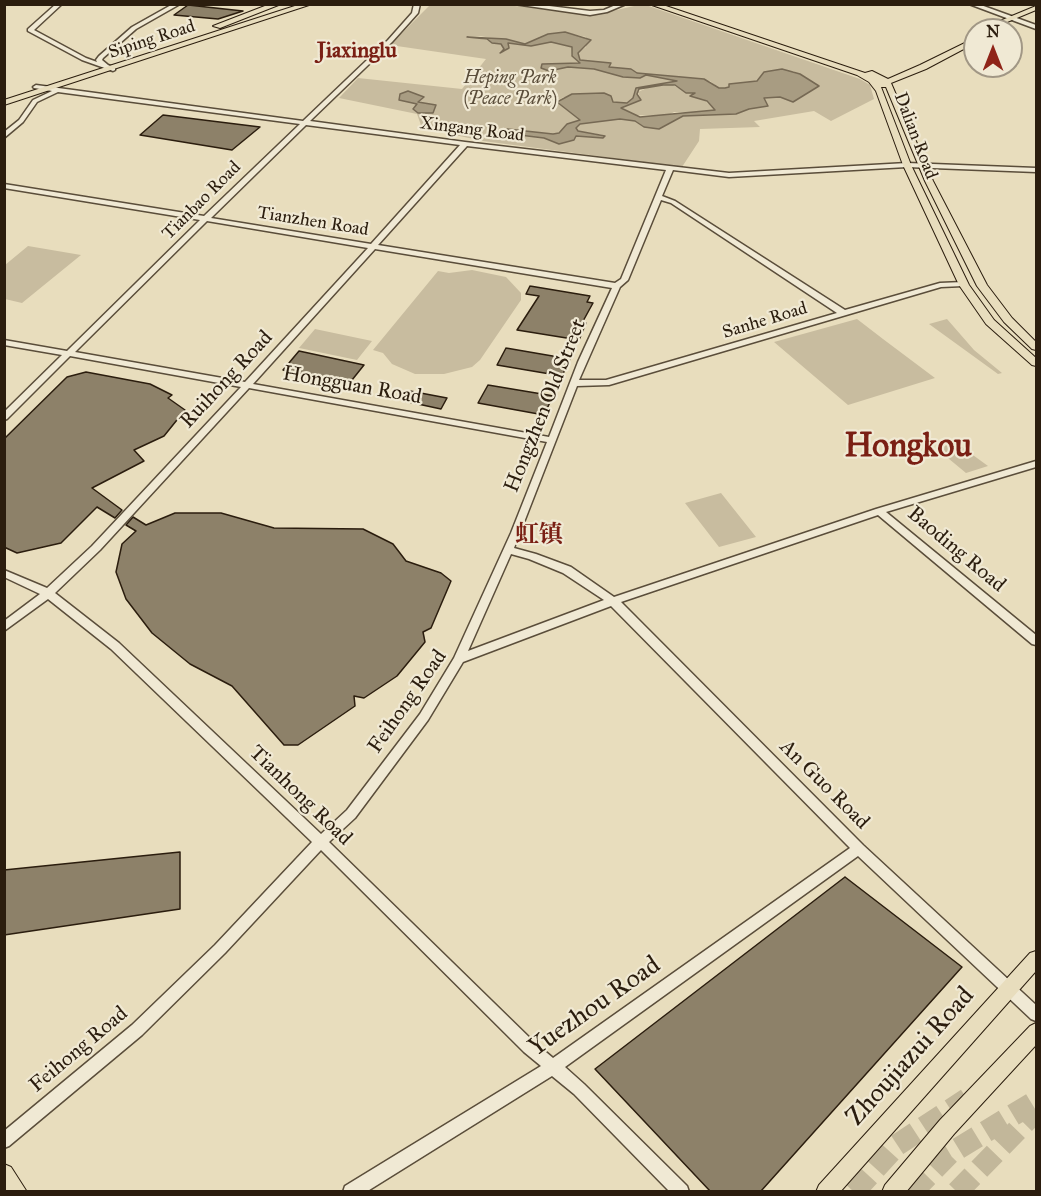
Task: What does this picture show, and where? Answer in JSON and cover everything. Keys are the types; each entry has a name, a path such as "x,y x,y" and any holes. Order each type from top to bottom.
{"main road":[{"name":"Siping Road","path":"4,103 109,67 278,4"},
{"path":"176,41 289,4"},
{"path":"188,44 299,4"},
{"name":"Siping Road","path":"4,98 188,44 309,4"},
{"name":"Dalian Road","path":"652,4 860,73 877,86 907,165 963,284 990,321 1036,363"},
{"name":"Dalian Road","path":"660,4 873,74 887,81 923,166 982,286 1008,320 1036,347"},
{"path":"1009,18 1036,8"},
{"path":"877,86 963,40"},
{"path":"887,81 922,67 963,46"},
{"name":"Zhoujiazui Road","path":"826,1191 1036,959"},
{"path":"892,1191 947,1127 1036,1032"},
{"path":"4,1174 17,1191"}],"street":[{"path":"60,4 30,30 84,59 109,67"},
{"path":"109,67 99,60 122,37 178,4"},
{"path":"516,4 590,13 624,4"},
{"path":"971,4 1009,18"},
{"name":"Tianbao Road","path":"4,417 390,41 415,13 419,5"},
{"name":"Xingang Road","path":"36,87 465,144 749,175 907,165 1036,170"},
{"path":"4,136 21,121 35,101 58,91"},
{"path":"22,97 34,98 35,101"},
{"name":"Ruihong Road","path":"4,627 48,593 96,548 247,386 465,144"},
{"name":"Hongzhen Old Street","path":"459,659 508,550 582,362 616,286 624,280 670,168"},
{"name":"Tianzhen Road","path":"4,186 616,286"},
{"path":"658,197 673,202 845,314"},
{"name":"Sanhe Road","path":"575,383 606,383 940,285 963,284"},
{"name":"Hongguan Road","path":"4,342 552,440"},
{"name":"Feihong Road","path":"4,1141 137,1030 220,949 290,872 351,814 424,717 459,659 879,511 1036,464"},
{"name":"Baoding Road","path":"879,511 1036,641"},
{"name":"An Guo Road","path":"508,550 532,556 567,570 615,603 859,849 1036,1014"},
{"name":"Tianhong Road","path":"4,573 48,593 122,653 321,843 520,1039 553,1067 681,1191"},
{"name":"Yuezhou Road","path":"351,1191 553,1067 859,849"}],"green space":[{"name":"Heping Park (Peace Park)","path":"643,4 860,79 870,85 874,99 831,121 814,111 754,121 760,127 700,129 699,141 682,167 483,141 422,128 417,114 339,98 358,78 462,89 486,59 390,45 430,5 506,5 594,15","holes":["568,33 586,37 586,47 577,53 580,60 610,63 608,67 631,69 636,73 710,81 719,88 726,88 730,84 757,81 762,76 793,71 819,86 793,102 780,96 764,98 767,106 736,114 683,116 664,127 642,126 635,121 620,119 580,124 576,128 578,131 603,135 603,138 576,136 573,140 559,144 544,138 504,133 507,129 559,133 566,125 579,121 580,118 567,110 558,100 564,97 627,103 633,98 634,92 641,87 649,87 638,92 641,100 621,108 633,115 667,116 674,112 709,113 715,110 697,93 686,92 671,84 677,81 646,75 640,78 623,77 594,69 568,67 549,71 580,63 571,55 572,47 564,44 547,42 531,46 507,43 506,51 499,52 504,49 501,43 471,37 480,36 525,44 548,34"]},
{"path":"28,246 81,255 22,303 5,299 5,265"},
{"path":"472,270 506,277 521,293 521,300 480,360 472,367 444,374 415,374 392,364 383,353 373,350 438,271 449,273"},
{"path":"857,319 935,378 848,405 774,342"},
{"path":"947,319 974,350 1002,373 998,374 929,324"},
{"path":"315,329 372,341 357,360 299,348"},
{"path":"955,442 988,466 966,473 937,449"},
{"path":"721,493 756,537 719,547 685,503"}],"shaded area":[{"path":"565,32 591,40 578,53 580,60 611,63 609,67 631,69 637,73 704,79 719,88 725,88 729,87 729,84 757,81 764,72 782,69 800,74 819,86 793,102 780,97 764,98 768,106 736,114 683,116 659,129 620,119 580,124 576,128 578,131 605,136 603,138 576,136 574,140 559,144 544,138 503,133 507,129 559,133 567,124 580,120 557,102 572,94 604,93 611,96 613,102 627,103 633,98 636,88 677,81 646,75 640,78 623,77 594,69 568,67 549,71 541,68 542,64 580,63 572,56 572,47 551,42 531,46 508,43 509,48 500,53 504,49 501,44 492,43 487,39 467,37 506,39 525,44 548,34","holes":["675,85 686,93 695,93 690,96 707,101 715,110 640,117 621,108 641,100 637,94 639,89"]},
{"path":"408,91 424,97 418,102 436,105 433,113 418,113 413,109 417,104 399,100 400,94"}],"building":[{"path":"188,5 243,11 218,19 174,15"},
{"path":"163,115 260,127 232,150 140,135"},
{"path":"530,286 590,296 587,302 593,303 582,323 586,323 579,340 517,330 539,296 526,294"},
{"path":"506,348 570,359 562,376 497,365"},
{"path":"299,351 364,365 348,385 283,370"},
{"path":"86,372 150,384 172,395 168,398 185,410 164,436 134,450 144,461 92,488 122,510 115,518 97,507 61,543 17,553 4,547 4,439 67,377"},
{"path":"488,385 553,396 544,415 478,403"},
{"path":"410,391 447,398 441,409 404,401"},
{"path":"175,513 221,513 274,528 363,529 393,544 406,561 441,573 451,581 431,628 423,632 425,642 397,676 364,698 354,696 355,706 298,745 284,745 232,686 190,664 152,633 126,599 116,572 122,544 136,531 126,525 133,517 146,525"},
{"path":"180,852 180,909 4,935 4,870"},
{"path":"845,877 962,967 761,1191 710,1191 595,1069"}],"tunnel":[{"path":"854,1192 897,1145 967,1099"},
{"path":"912,1192 949,1154 1036,1101"},
{"path":"957,1192 1036,1111"}],"district":[{"name":"Jiaxinglu","path":"357,52"},
{"name":"Hongkou","path":"908,448"},
{"name":"虹镇","path":"539,536"}]}
